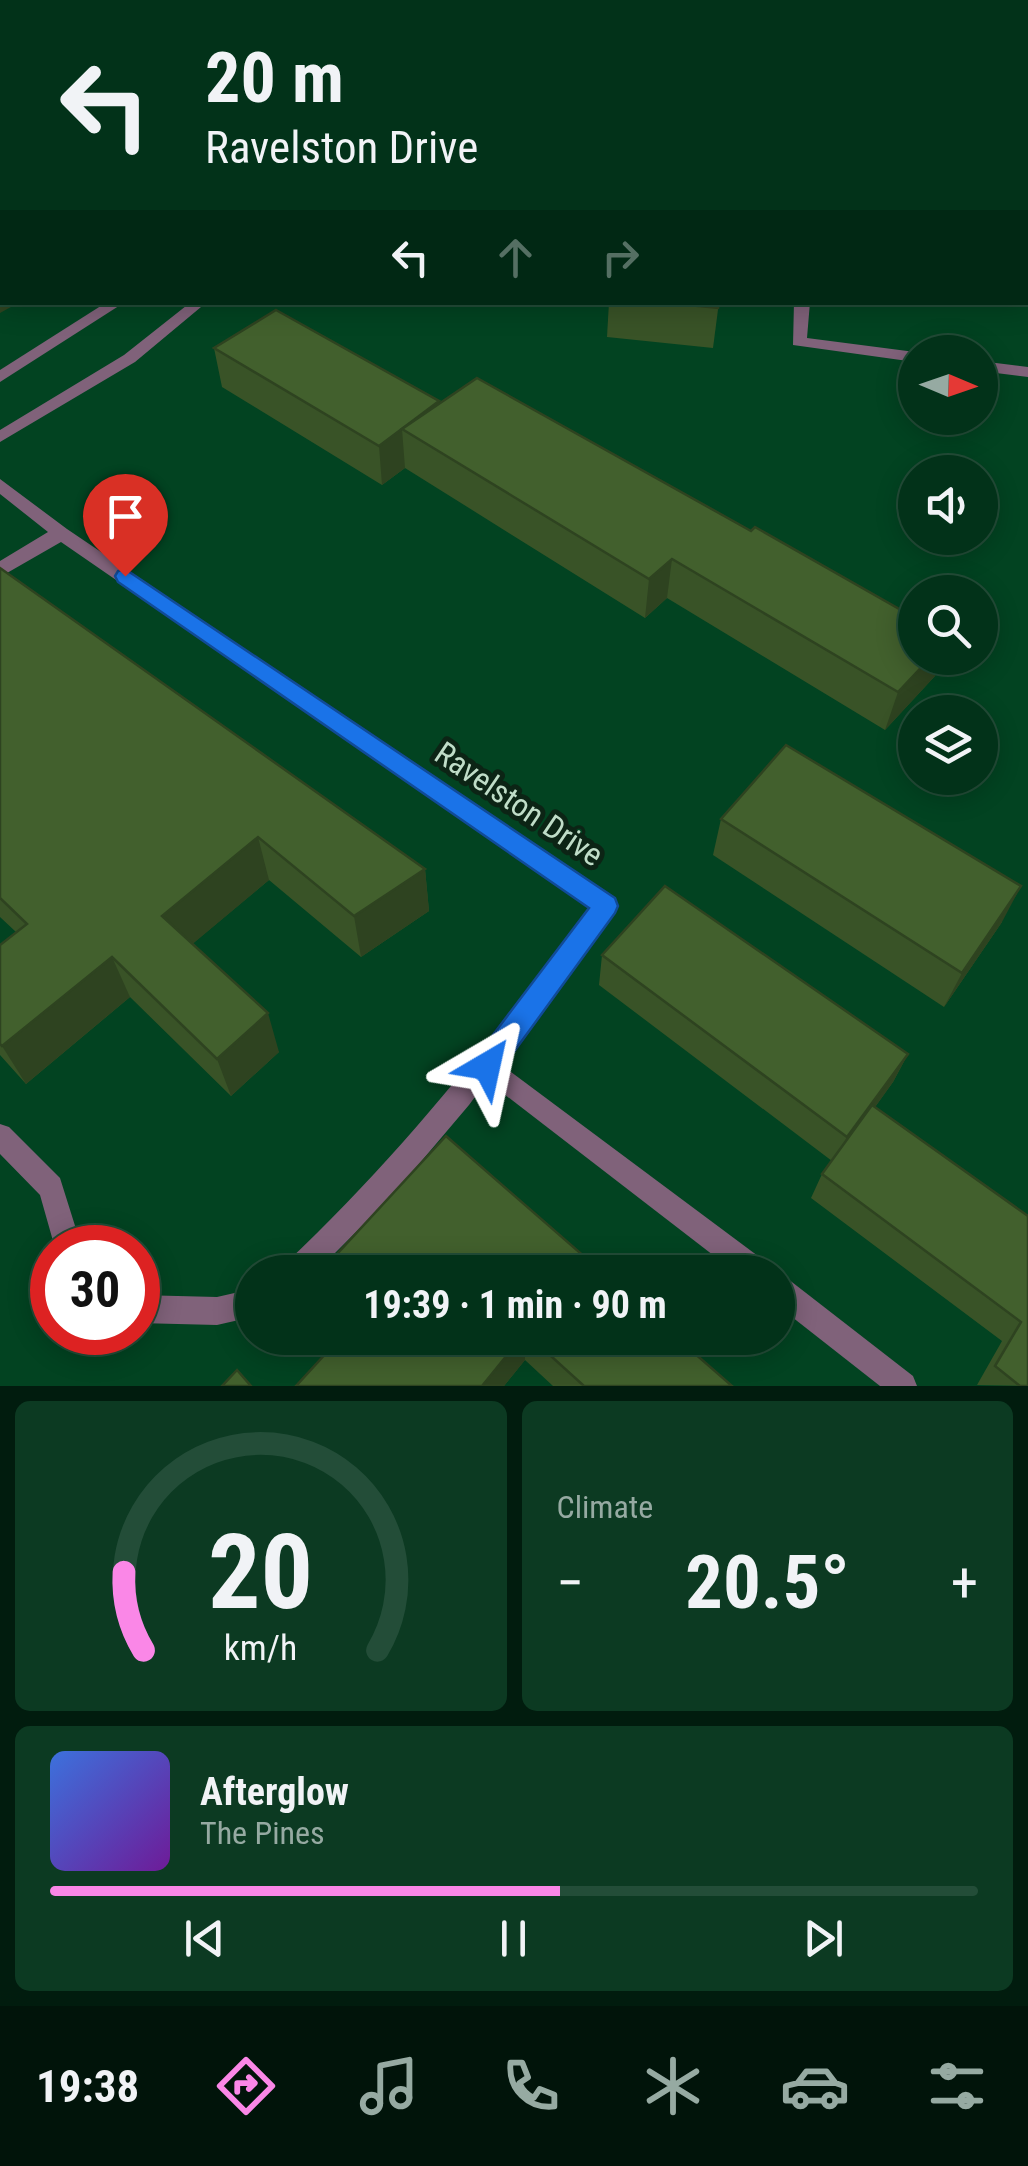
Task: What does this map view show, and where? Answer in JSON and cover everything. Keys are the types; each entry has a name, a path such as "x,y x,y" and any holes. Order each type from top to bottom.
{"street":[{"path":"0,377 113,305"},
{"path":"0,437 134,356 179,324 197,305"},
{"path":"802,305 799,342 898,355"},
{"path":"998,368 1028,372"},
{"name":"Ravelston Drive","path":"0,485 61,533 606,906 487,1066 316,1255"},
{"path":"0,570 61,533"},
{"path":"487,1066 734,1255"},
{"path":"0,1136 52,1186 63,1225"},
{"path":"795,1302 904,1386"},
{"path":"160,1310 217,1311 235,1307"}],"building":[{"path":"276,310 439,401 379,446 214,348"},
{"path":"477,378 898,608 898,675 914,675 898,692 672,559 649,579 402,429"},
{"path":"0,568 425,869 354,916 258,837 162,916 268,1013 217,1059 112,957 0,1044 0,945 27,924 0,898"},
{"path":"786,745 1021,886 962,973 721,819"},
{"path":"665,886 908,1054 847,1137 602,955"},
{"path":"872,1105 1028,1216 1028,1386 1020,1386 995,1366 1021,1322 822,1174"},
{"path":"446,1136 582,1255 340,1255"},
{"path":"324,1355 507,1355 482,1386 296,1386"},
{"path":"550,1355 696,1355 732,1386 584,1386"},
{"path":"237,1370 251,1386 222,1386"}],"route":[{"path":"125,576 606,906 487,1066"}]}
